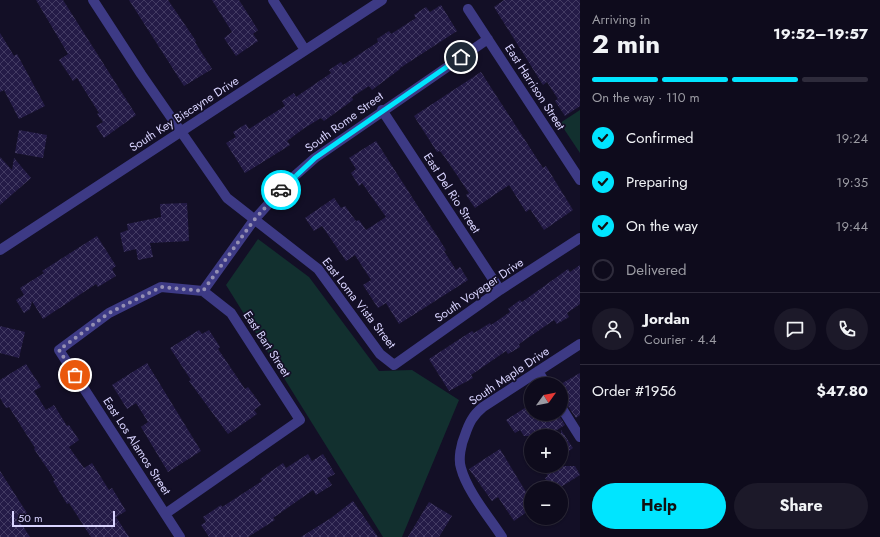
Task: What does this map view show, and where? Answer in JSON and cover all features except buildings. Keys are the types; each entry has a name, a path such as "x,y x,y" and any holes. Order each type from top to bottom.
{"street":[{"name":"East Loma Vista Street","path":"92,0 140,74 182,132 226,198 318,268 380,354 394,365"},
{"path":"273,0 305,50"},
{"name":"South Key Biscayne Drive","path":"0,250 382,0"},
{"name":"East Harrison Street","path":"468,9 580,180"},
{"name":"South Rome Street","path":"203,291 254,220 290,180 315,158 382,110 488,39"},
{"name":"East Del Rio Street","path":"382,110 500,290"},
{"name":"South Voyager Drive","path":"394,365 500,290 580,238"},
{"name":"East Los Alamos Street","path":"180,537 59,350 109,313 161,287 203,291"},
{"name":"East Bart Street","path":"165,514 300,420 231,313 203,291"},
{"name":"South Maple Drive","path":"502,537 466,483 460,467 460,455 463,439 473,416 580,344"},
{"path":"538,371 542,377"},
{"path":"568,418 580,437"}],"green space":[{"path":"580,110 580,153 560,123"},
{"path":"258,239 309,277 379,371 412,370 459,400 402,537 383,537 226,285"}],"way so far":[{"path":"75,375 59,350 109,313 132,303 161,287 203,291 254,220 281,190"}],"route":[{"path":"281,190 315,158 382,110 461,57"}]}
